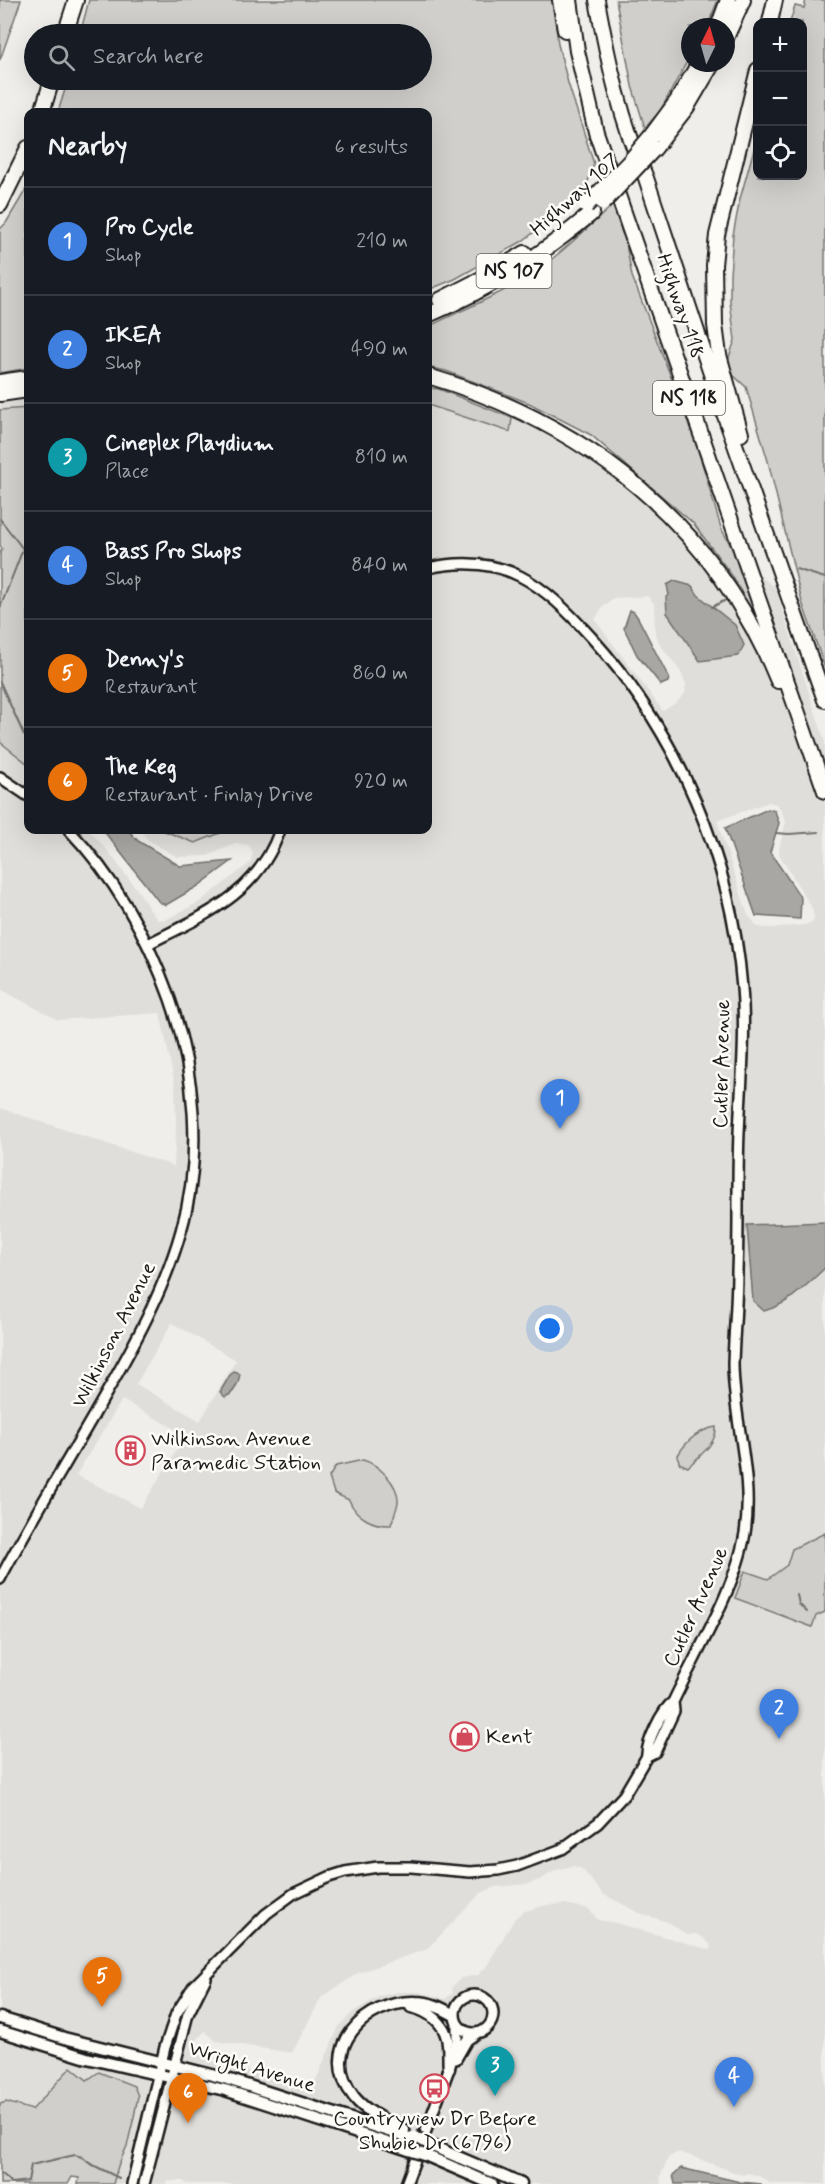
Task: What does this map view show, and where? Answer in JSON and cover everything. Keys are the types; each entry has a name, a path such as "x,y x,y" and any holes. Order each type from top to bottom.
{"highway":[{"path":"68,24 76,0"},
{"path":"560,0 578,85 588,118 596,132"},
{"name":"Highway 118","path":"570,0 578,51 596,132 825,791"},
{"name":"Highway 118","path":"597,0 612,76 632,144 646,178 725,416 825,700"},
{"path":"721,18 728,0"},
{"path":"735,18 743,0"},
{"path":"771,18 775,0"},
{"path":"653,142 694,72"},
{"path":"432,303 517,259 589,210 628,163 653,142 687,107 708,72"},
{"path":"758,72 717,235 714,295 719,355 726,384 785,586"},
{"path":"43,108 49,90"},
{"path":"0,205 24,156"},
{"name":"Highway 107","path":"432,313 480,292 547,250 589,210"},
{"path":"432,377 493,399 561,432 611,464 662,508 710,563 752,627 770,661 825,801"},
{"path":"0,382 24,379"},
{"path":"0,394 24,391"}],"main road":[{"path":"412,2142 364,2108 349,2090 341,2069 344,2043 355,2026 372,2013 399,2004 428,2003 441,2007 456,2020"},
{"path":"399,2004 418,2008 436,2018 447,2036 449,2069"},
{"name":"Wright Avenue","path":"0,2018 64,2038 175,2064 267,2090 412,2142 492,2184"},
{"name":"Wright Avenue","path":"0,2031 87,2058 171,2076 412,2142"},
{"name":"Wright Avenue","path":"428,2150 521,2184"}],"street":[{"name":"Cutler Avenue","path":"132,2184 176,2014 193,1987 266,1914 293,1894 329,1877 378,1867 470,1872 517,1866 562,1849 606,1815 630,1787 647,1756 646,1748 666,1707 673,1702 727,1588 738,1562 747,1517 746,1477 733,1367 738,1270 737,1179 742,991 725,887 712,844 698,806 648,708 608,655 572,615 551,596 523,577 505,569 471,563 432,568"},
{"path":"0,777 24,793"},
{"name":"Wilkinson Avenue","path":"0,1579 144,1326 168,1269 186,1211 192,1149 192,1108 188,1065 176,1017 148,944 128,906 110,878 72,834"},
{"path":"148,944 216,908 240,891 268,858 278,834"},
{"name":"Cutler Avenue","path":"144,2184 188,2014 209,1973"},
{"path":"406,2184 449,2069 457,2041 458,2004 467,1996 473,1995 485,1999 492,2007 493,2017 489,2026 467,2040 449,2069"},
{"path":"456,2020 464,2031 477,2033"}],"shaded area":[{"path":"0,0 21,0 0,60"},
{"path":"89,0 553,0 558,44 594,164 585,190 564,210 521,242 455,279 432,288 432,108 59,108 65,90 432,90 432,24 83,24"},
{"path":"616,0 718,0 711,18 681,18 681,72 660,111 645,128 632,86"},
{"path":"806,0 825,0 825,668 802,602 768,461 746,387 733,375 727,363 735,340 730,302 733,235 753,152 753,180 807,180 807,18 791,18 795,6 804,8"},
{"path":"24,193 24,369 0,373 0,229"},
{"path":"614,204 622,233 627,241 632,276 696,442 721,528 743,568 764,639 733,577 694,524 591,435 529,403 446,371 432,368 432,325 526,278 565,248"},
{"path":"432,381 487,392 616,471 775,587 825,742 825,1222 747,1226 753,1301 775,1308 798,1294 825,1268 825,2184 771,2184 759,2176 736,2173 678,2152 668,2158 660,2177 661,2184 187,2184 183,2181 170,2181 165,2184 113,2184 127,2146 87,2080 32,2110 6,2102 0,2104 0,1108 174,1166 176,1128 175,1085 160,1013 58,1020 0,989 0,742 24,761 24,834 93,834 108,851 158,920 167,919 201,901 250,863 253,852 248,845 235,844 207,856 177,857 148,840 143,834 172,834 195,843 218,834 432,834 432,406 509,432 512,418 439,389 432,388","holes":["674,582 692,586 698,595 721,613 669,595 670,584","648,596 654,604 655,631 659,643 680,671 686,684 685,693 677,702 663,711 595,620 601,609 613,598","769,802 778,805 786,821 779,849 780,856 812,908 814,918 812,922 804,925 758,927 748,915 717,821","172,1323 236,1360 200,1421 136,1384","122,1400 186,1435 141,1508 76,1475","329,1477 372,1523 354,1511 349,1500 334,1493","573,1866 582,1869 603,1894 639,1913 670,1923 687,1935 696,1934 702,1937 710,1944 711,1950 598,1920 589,1909 565,1904 546,1905 525,1911 515,1918 486,1967 478,1975 461,1978 452,1987 453,1993 445,1999 419,1992 398,1992 380,1996 353,2012 339,2026 314,2085 305,2087 219,2063 206,2059 195,2050 196,2041 205,2031 216,2041 292,2053 321,1998 358,1973 427,1949 481,1893 495,1887 528,1884 556,1870"]},
{"path":"432,388 439,389 512,418 510,432 432,406"},
{"path":"24,393 24,408 0,410 0,396"},
{"path":"24,408 24,761 0,742 0,553 2,549 0,545 0,410"},
{"path":"674,581 692,586 698,595 735,625 744,645 738,656 700,661 667,613 666,597 669,595 667,585"},
{"path":"630,610 638,618 669,678 668,682 661,685 637,655 624,628"},
{"path":"768,809 775,811 779,823 770,852 801,898 800,919 756,916 725,828"},
{"path":"106,834 132,834 138,841 180,866 232,861 198,886 166,905 159,902"},
{"path":"172,834 218,834 195,843"},
{"path":"825,1222 825,1268 790,1299 764,1311 753,1301 747,1225"},
{"path":"234,1372 240,1374 238,1381 233,1391 225,1397 220,1392"},
{"path":"716,1427 714,1439 702,1454 688,1467 679,1463 678,1455 689,1440 698,1433"},
{"path":"363,1460 381,1470 395,1488 398,1502 391,1525 378,1524 366,1519 356,1511 349,1500 334,1493 329,1477 336,1466"},
{"path":"825,1533 825,1612 816,1616 812,1627 735,1598 745,1571 768,1579 787,1565 792,1549"},
{"path":"71,2067 87,2080 99,2072 134,2086 138,2096 127,2146 113,2184 78,2184 79,2178 72,2177 68,2184 0,2184 0,2104 6,2102 32,2110"},
{"path":"681,2168 740,2182 762,2184 675,2184 673,2175"}],"waterway":[{"path":"0,519 23,549 0,608"},
{"path":"796,569 825,578"},
{"path":"712,607 726,600"},
{"path":"0,682 24,735"},
{"path":"776,833 819,832"},
{"path":"797,1595 799,1604 807,1612"},
{"path":"0,2173 12,2183 28,2181 31,2165 75,2155 119,2178"}],"place":[{"name":"Pro Cycle","path":"560,1129"},
{"name":"Wilkinson Avenue Paramedic Station","path":"130,1451"},
{"name":"Kent","path":"465,1737"},
{"name":"IKEA","path":"779,1739"},
{"name":"Denny's","path":"102,2007"},
{"name":"Countryview Dr Before Shubie Dr (6796)","path":"435,2088"},
{"name":"Cineplex Playdium","path":"495,2096"},
{"name":"Bass Pro Shops","path":"734,2107"},
{"name":"The Keg","path":"188,2123"}]}
